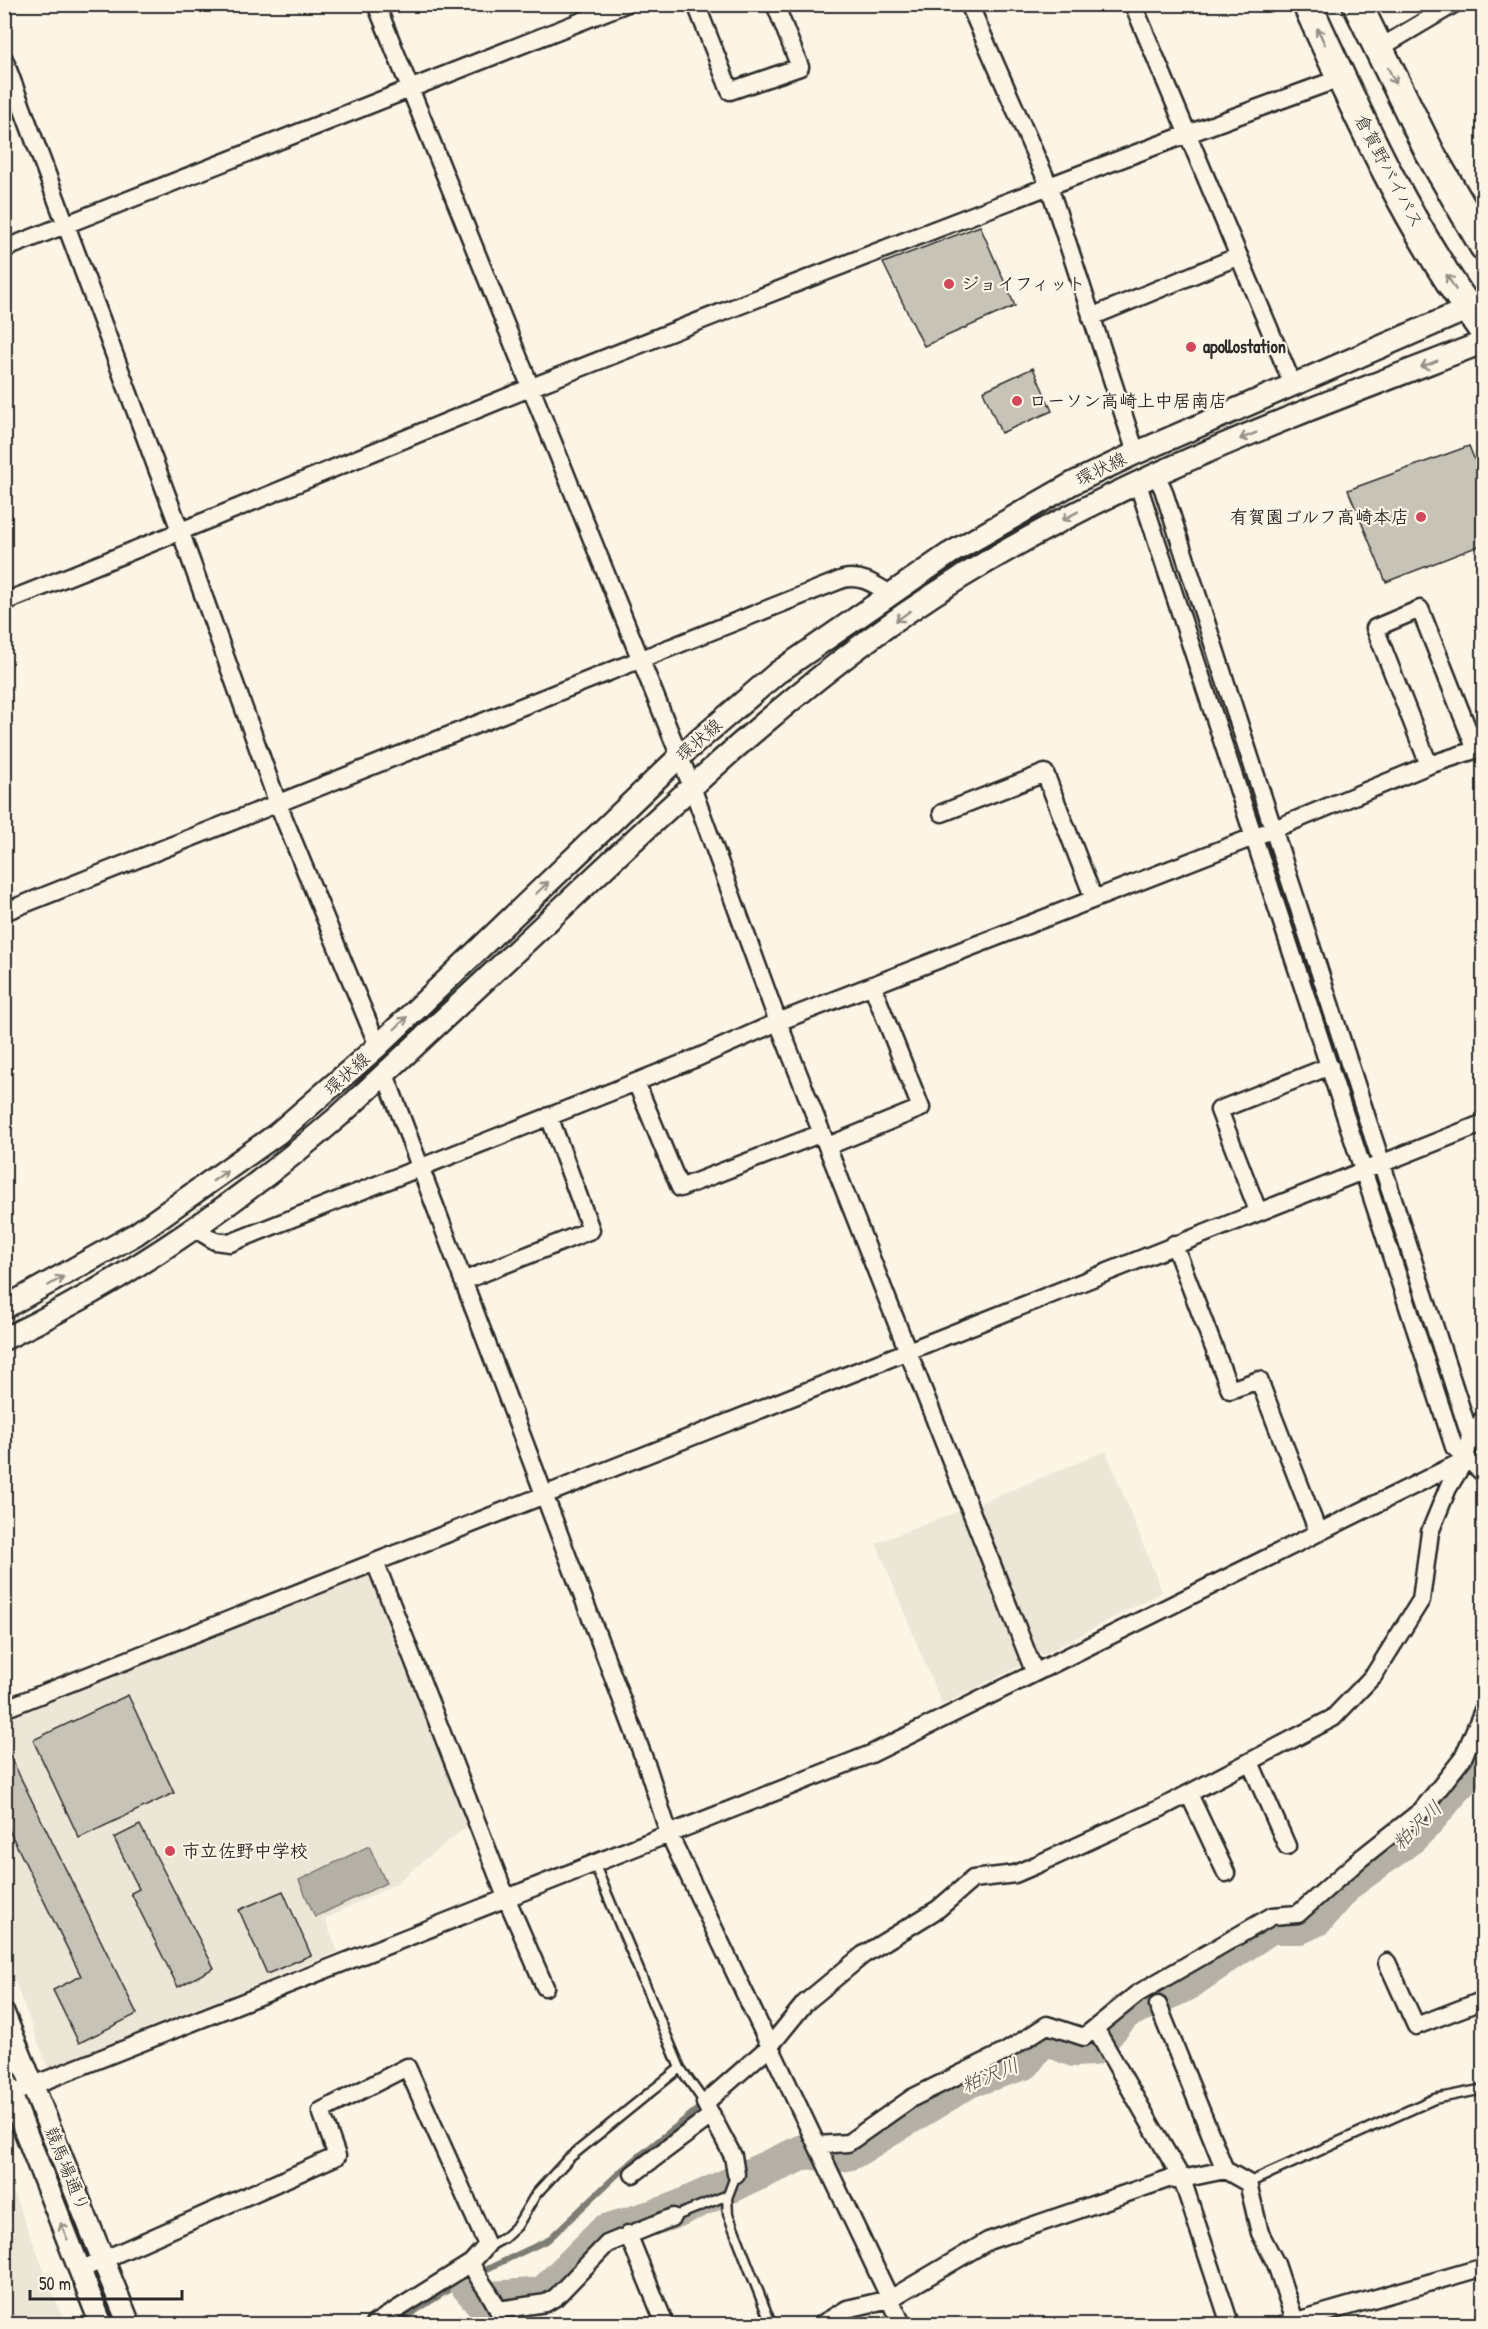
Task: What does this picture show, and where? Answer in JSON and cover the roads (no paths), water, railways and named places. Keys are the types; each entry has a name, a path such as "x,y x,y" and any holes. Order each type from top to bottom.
{"highway":[{"name":"倉賀野バイパス","path":"1306,4 1390,176 1478,317"},
{"path":"1357,4 1430,153 1484,246"}],"street":[{"path":"376,4 692,787 778,1022 909,1349 1034,1671"},
{"path":"4,249 625,4"},
{"path":"696,4 730,91 800,67 775,4"},
{"path":"969,4 1049,186 1136,453"},
{"path":"1132,4 1293,385"},
{"path":"1378,49 1455,4"},
{"path":"4,59 181,533 278,804 378,1046"},
{"path":"4,602 181,533 530,388 1049,186 1341,78"},
{"path":"1091,317 1239,256"},
{"name":"環状線","path":"4,1308 110,1250 180,1205 277,1134 378,1046 679,757 777,673 949,554 1010,517 1136,453 1293,385 1478,317"},
{"name":"環状線","path":"4,1339 58,1312 194,1228 293,1156 385,1074 692,787 796,696 906,613 1020,543 1146,477 1484,342"},
{"path":"1146,477 1274,830 1470,1436"},
{"path":"1146,477 1255,837 1454,1447 1465,1460 1484,1474"},
{"path":"4,912 843,579 854,577 866,580 890,594"},
{"path":"194,1228 215,1241 230,1243 636,1082 778,1022 1274,830 1429,765 1480,748 1420,609 1375,628 1429,765"},
{"path":"942,813 1045,773 1094,899"},
{"path":"636,1082 680,1188 921,1107 872,986"},
{"path":"1258,1211 1219,1110 1330,1066"},
{"path":"385,1074 648,1769 669,1834 902,2325"},
{"path":"463,1281 591,1230 549,1116"},
{"path":"4,1709 1484,1123"},
{"path":"1174,1244 1230,1390 1259,1380 1318,1532"},
{"path":"633,2175 708,2109 770,2046 805,2003 863,1955 938,1909 973,1879 1015,1874 1189,1794 1333,1718 1374,1675 1420,1600 1430,1532 1448,1488 1465,1460 1470,1436 1484,1418"},
{"path":"8,2086 33,2085 871,1754 1034,1671 1465,1460"},
{"path":"375,1562 506,1897 545,1987"},
{"path":"817,2145 848,2144 912,2098 1005,2052 1047,2025 1084,2037 1137,1994 1272,1916 1298,1914 1360,1859 1422,1810 1463,1758 1484,1708"},
{"path":"1250,1762 1287,1846"},
{"path":"1189,1794 1226,1873"},
{"path":"1387,1962 1416,2026 1484,2000"},
{"path":"1158,2006 1225,2170 1248,2183 1260,2233 1276,2264 1290,2323 1484,2267"},
{"name":"競馬場通り","path":"4,2015 129,2325"},
{"path":"1095,2028 1182,2179 1230,2325"},
{"path":"80,2270 337,2156 321,2111 408,2067 487,2245 471,2263 374,2325"},
{"name":"競馬場通り","path":"8,2086 101,2325"},
{"path":"708,2109 733,2156 736,2174"},
{"path":"822,2325 847,2309 890,2299 988,2241 1168,2179 1182,2179 1225,2170"},
{"path":"471,2263 478,2280 491,2293 498,2310 546,2303 556,2297 607,2244 673,2217"},
{"path":"628,2234 665,2325"}],"lane":[{"path":"594,1863 680,2068 708,2109"},
{"path":"483,2250 504,2238 517,2226 536,2194 569,2158 680,2068"},
{"path":"1248,2183 1434,2099 1484,2089"},
{"path":"736,2174 728,2195 728,2214 771,2325"},
{"path":"673,2217 728,2195"}],"waterway":[{"name":"粕沢川","path":"464,2280 481,2300 543,2295 606,2232 671,2212 806,2151 837,2155 851,2152 969,2080 1024,2062 1037,2044 1047,2038 1074,2049 1093,2048 1124,2012 1183,1985 1270,1926 1300,1926 1317,1918 1347,1883 1411,1836 1427,1820 1466,1773 1484,1737"},
{"path":"395,2324 464,2280 548,2240 623,2169 700,2107"}],"place":[{"name":"ジョイフィット","path":"949,284"},
{"name":"apollostation","path":"1191,347"},
{"name":"ローソン高崎上中居南店","path":"1017,401"},
{"name":"有賀園ゴルフ高崎本店","path":"1421,517"},
{"name":"市立佐野中学校","path":"170,1851"}]}
